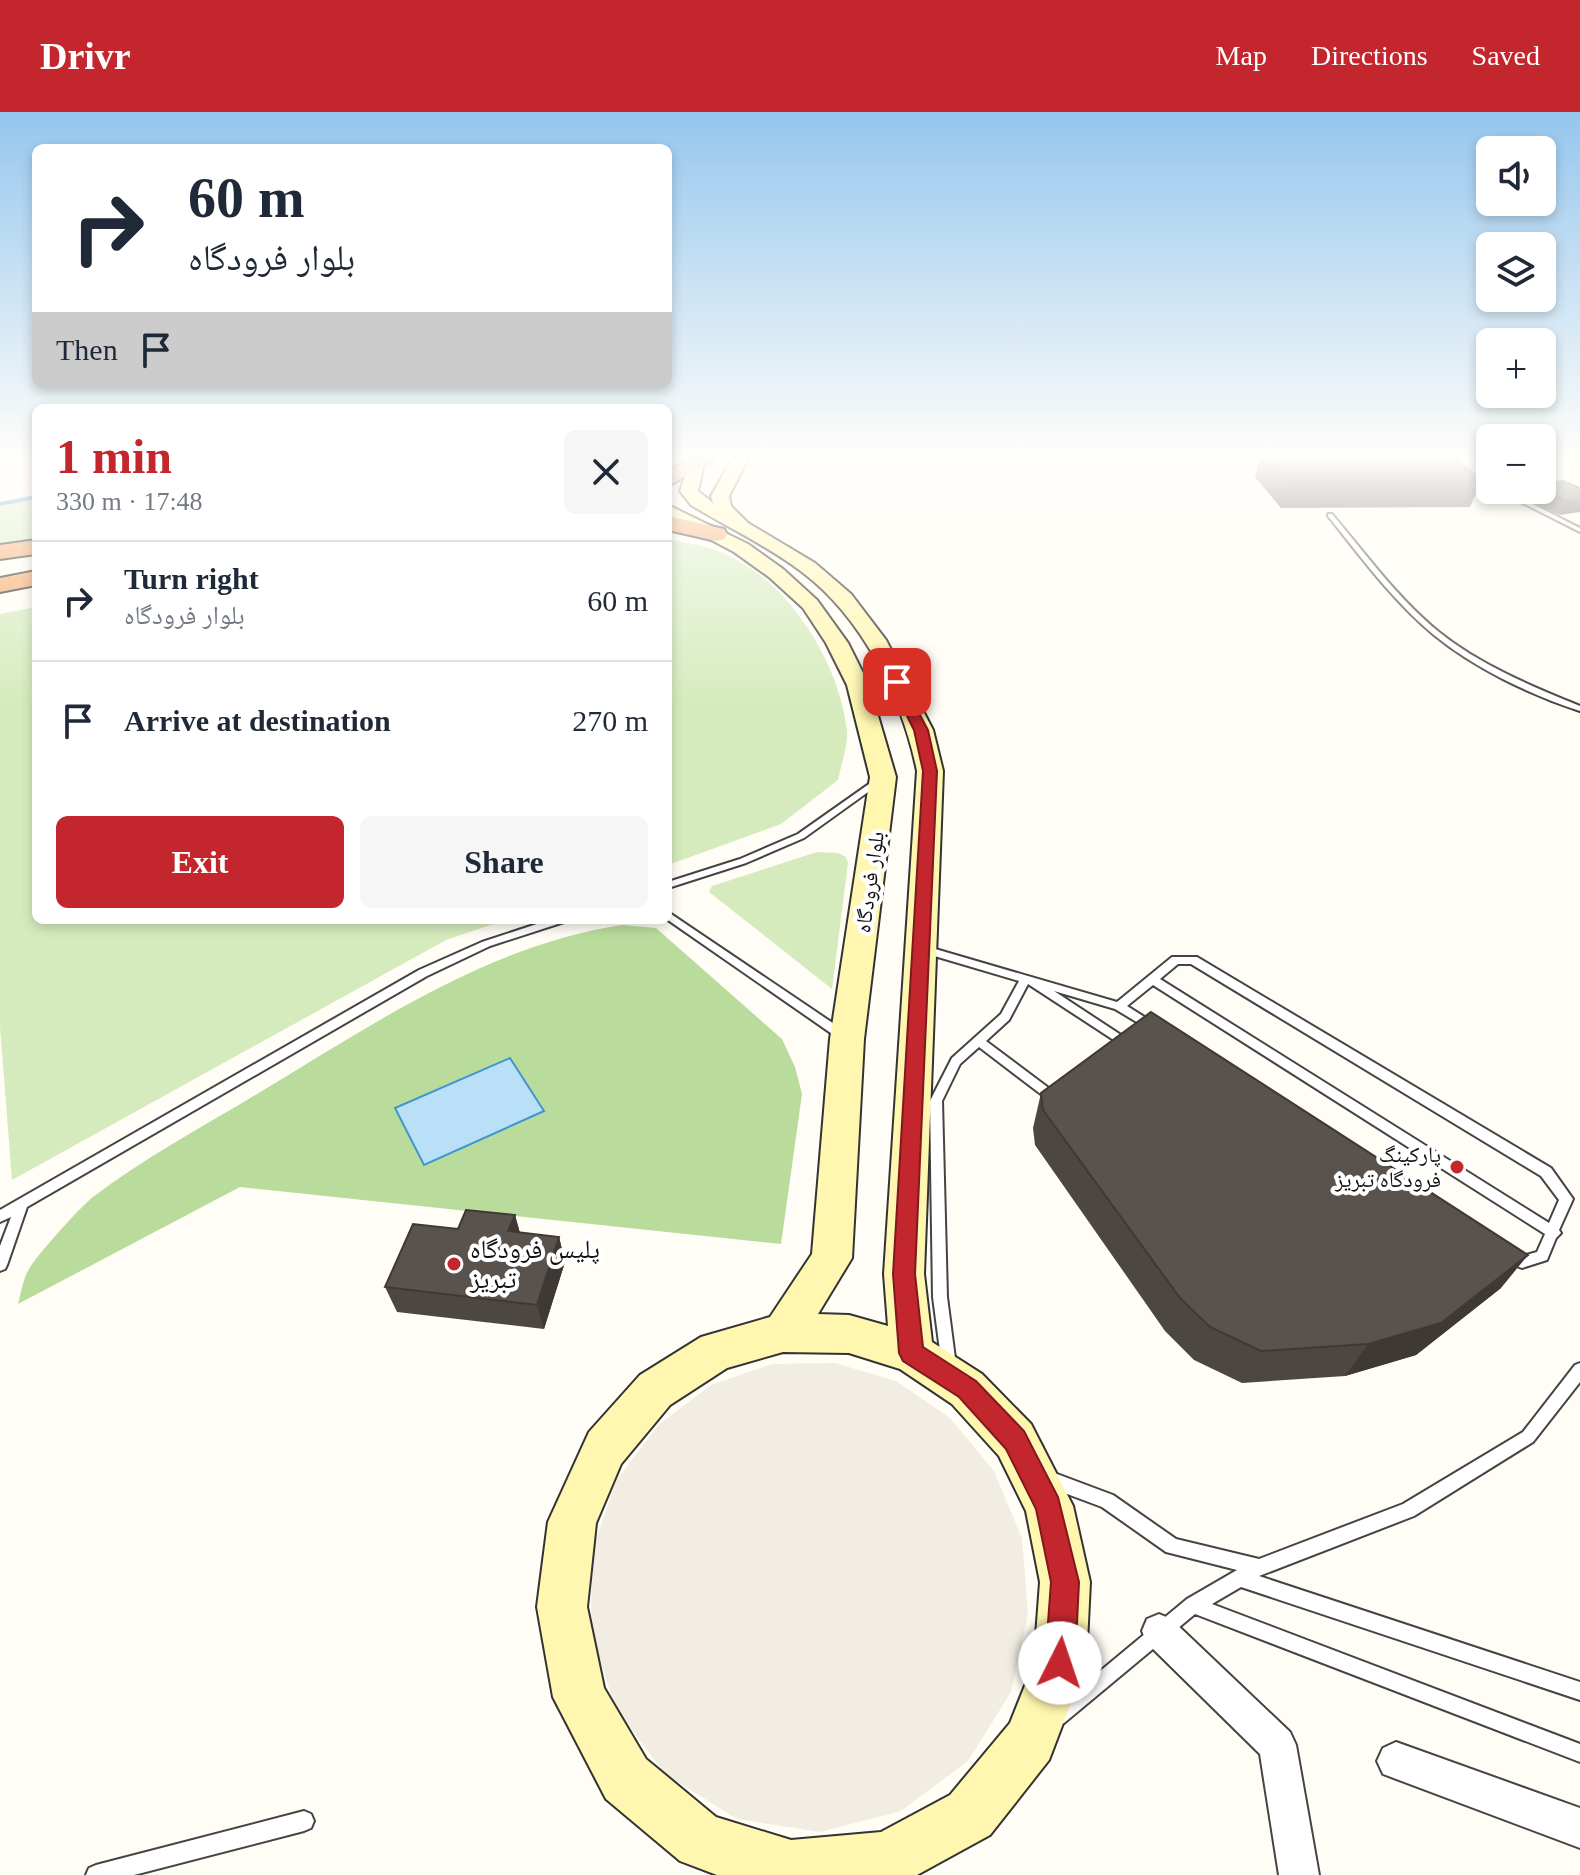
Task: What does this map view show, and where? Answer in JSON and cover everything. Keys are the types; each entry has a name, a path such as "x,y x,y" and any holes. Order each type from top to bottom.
{"highway":[{"path":"0,552 32,550"},
{"path":"0,560 32,551"},
{"path":"0,572 32,565"},
{"path":"0,585 32,579"},
{"path":"0,599 32,593"}],"street":[{"name":"بلوار فرودگاه","path":"727,541 776,573 810,604 837,643 858,685 883,777 847,1039 832,1258 783,1333"},
{"path":"766,541 808,567 844,598 875,640 921,730 930,771 904,1274 931,1366"},
{"path":"783,1333 849,1334 931,1366 967,1389 1015,1440 1049,1506 1065,1582 1060,1663 1030,1741 970,1815 887,1860 791,1869 700,1841 626,1779 579,1697 562,1607 572,1522 605,1448 655,1390 716,1351 783,1333"},
{"path":"1159,1631 1277,1745 1299,1875"},
{"path":"1396,1761 1580,1828"}],"lane":[{"path":"1353,541 1418,616 1451,645 1512,679 1580,709"},
{"path":"672,884 743,861 801,836 883,777"},
{"path":"672,918 847,1039"},
{"path":"0,1216 423,973 486,944 548,924"},
{"path":"921,949 1119,1006 1158,1032"},
{"path":"1119,1006 1176,960 1193,960 1546,1172 1566,1199 1542,1256 1522,1262 1502,1255"},
{"path":"931,1366 940,1297 936,1101 956,1061 1005,1017 1026,978"},
{"path":"1026,978 1126,1044"},
{"path":"1152,979 1554,1233"},
{"path":"978,1041 1054,1098"},
{"path":"0,1265 22,1204"},
{"path":"1030,1741 1193,1605 1259,1567 1408,1510 1528,1437 1580,1370"},
{"path":"1031,1472 1107,1501 1172,1546 1259,1567"},
{"path":"1239,1578 1580,1691"},
{"path":"1193,1605 1580,1753"},
{"path":"96,1875 304,1821"}],"green space":[{"path":"0,541 32,541 32,543 0,547"},
{"path":"672,541 706,547 727,555 772,585 808,628 834,679 847,731 838,780 781,824 672,864"},
{"path":"32,608 32,924 493,924 446,940 12,1180 0,1027 0,614"},
{"path":"817,852 838,853 846,857 848,863 832,989 709,892 712,886"},
{"path":"622,925 656,928 782,1039 795,1067 802,1094 781,1244 240,1187 18,1304 29,1269 69,1220 93,1197 153,1156 432,991 525,950 573,935"}],"shaded area":[{"path":"835,1363 896,1381 950,1418 994,1471 1022,1538 1028,1614 1011,1692 968,1761 901,1811 820,1832 737,1819 665,1774 615,1707 591,1630 592,1551 616,1481 658,1425 711,1385 772,1364"}],"water":[{"path":"510,1058 544,1111 424,1165 395,1108"}],"building":[{"path":"1151,1012 1528,1255 1441,1323 1368,1344 1261,1351 1210,1327 1180,1298 1043,1110 1041,1093"},
{"path":"466,1210 515,1215 508,1231 559,1237 537,1305 385,1287 413,1224 458,1229"}],"place":[{"name":"پارکینگ فرودگاه تبریز","path":"1457,1167"},
{"name":"پلیس فرودگاه تبریز","path":"454,1264"}],"route":[{"path":"897,682 921,730 930,771 904,1274 912,1353 967,1389 1015,1440 1049,1506 1065,1582 1060,1663"}]}
